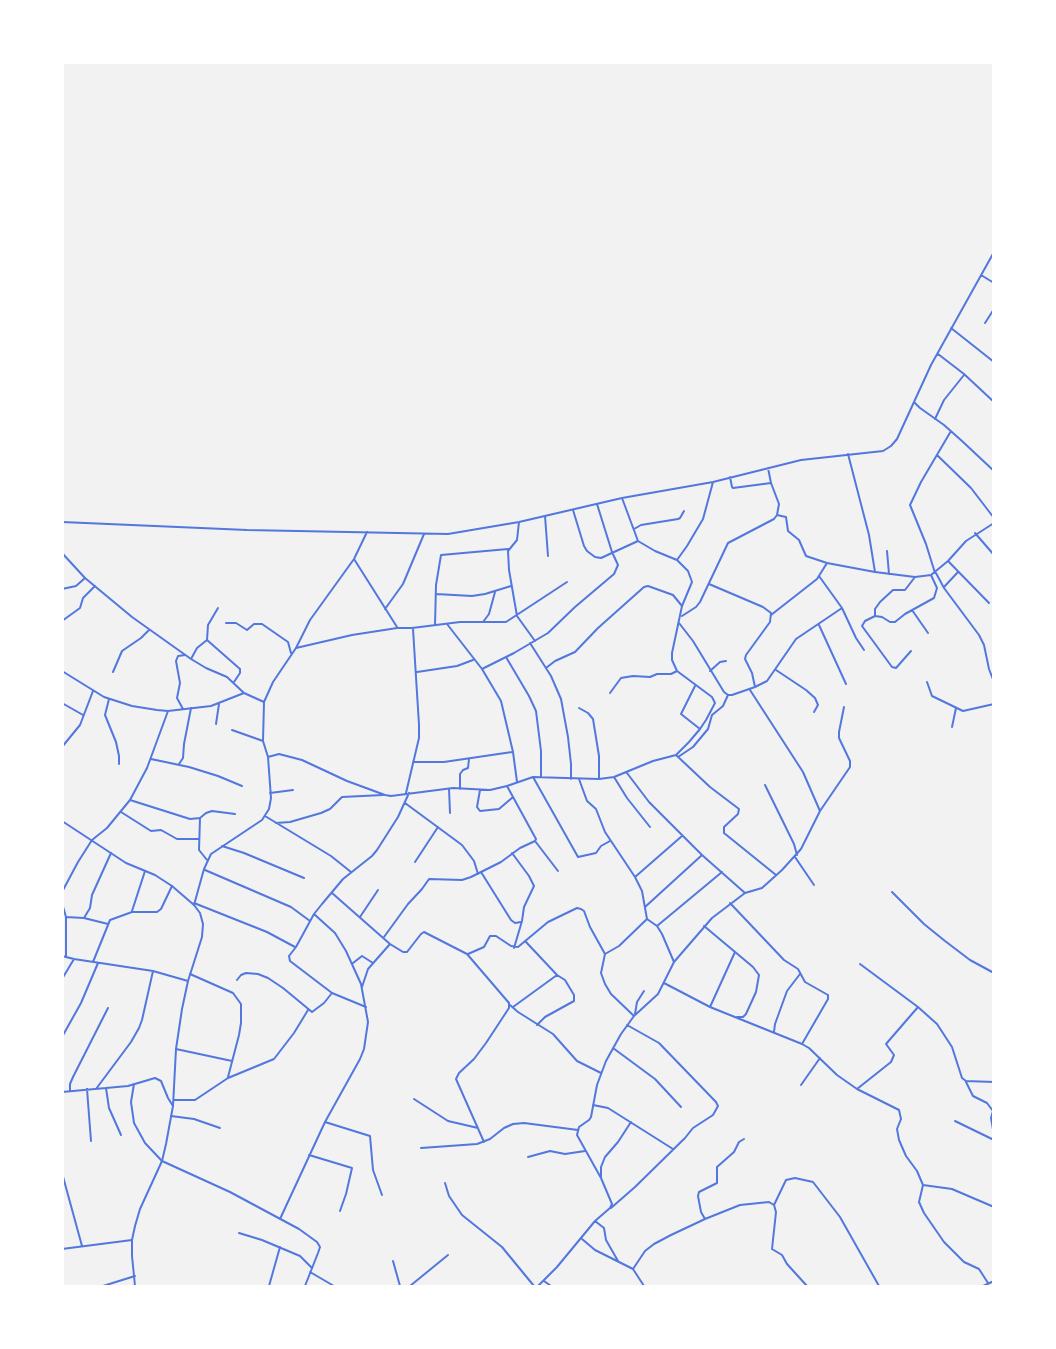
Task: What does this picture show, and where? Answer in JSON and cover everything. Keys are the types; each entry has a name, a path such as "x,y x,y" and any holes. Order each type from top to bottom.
{"street":[{"path":"62,522 247,530 448,534 519,522 622,498 713,482 801,460 883,451 897,439 951,328 994,252"},
{"path":"981,275 994,283"},
{"path":"985,323 994,309"},
{"path":"951,328 993,362"},
{"path":"938,354 964,374 994,402"},
{"path":"935,419 948,394 964,374"},
{"path":"914,402 951,431 993,470"},
{"path":"951,431 917,489 910,505 926,544 935,573 984,645 994,682"},
{"path":"848,454 875,572"},
{"path":"937,455 971,488 994,518"},
{"path":"681,616 696,607 728,543 774,519 777,515 780,504 770,483 768,468"},
{"path":"730,477 734,488 770,483"},
{"path":"677,560 703,519 713,482"},
{"path":"268,757 279,754 302,760 347,781 391,796 449,789 490,790 533,777 599,779 614,777 642,765 676,754 700,729 715,702 712,697 677,671 672,660 682,606 692,582 688,571 677,560 655,551 638,541 622,498"},
{"path":"482,669 548,633 614,574 618,565 597,504"},
{"path":"573,510 587,551 594,557 601,558 638,541"},
{"path":"634,529 641,525 678,519 684,511"},
{"path":"777,515 786,517 788,531 799,540 806,556 827,563 915,577 935,573 975,533 994,523"},
{"path":"545,516 548,556"},
{"path":"434,625 436,585 442,555 508,548 517,540 519,522"},
{"path":"135,1286 132,1240 140,1209 162,1161 173,1106 176,1049 188,981 202,937 203,924 194,904 204,869 211,854 250,829 265,816 270,804 270,793 268,757 263,741 264,702 273,682 296,648 310,620 354,559 367,532"},
{"path":"975,533 994,555"},
{"path":"385,609 404,584 424,534"},
{"path":"508,548 508,570 517,616 535,641"},
{"path":"887,551 888,574"},
{"path":"62,553 85,578 149,630 206,668 227,677 244,693 264,702"},
{"path":"354,559 397,628"},
{"path":"948,561 988,603"},
{"path":"755,687 752,673 745,659 746,655 770,622 772,615 819,576 827,563"},
{"path":"944,588 958,572"},
{"path":"911,651 896,668 892,667 862,628 865,621 875,616 894,622 934,598 937,588 931,575"},
{"path":"819,576 842,608 856,638 864,650"},
{"path":"875,616 880,602 893,590 905,590 915,577"},
{"path":"62,589 76,586 85,578"},
{"path":"296,648 352,635 397,628 460,622 506,622 568,582"},
{"path":"709,584 763,607 770,611 772,615"},
{"path":"62,621 80,608 82,598 95,586"},
{"path":"436,594 472,596 511,586"},
{"path":"546,668 557,660 575,652 598,628 644,587 648,586 673,595 682,606"},
{"path":"483,622 489,614 496,591"},
{"path":"192,659 197,648 206,640 208,625 218,608"},
{"path":"678,758 693,746 708,729 712,715 723,706 728,695 755,687 767,680 776,670 792,643 842,608"},
{"path":"912,610 928,633"},
{"path":"226,623 239,624 245,630 254,624 262,624 288,642 291,653"},
{"path":"679,623 688,634 724,692 728,695"},
{"path":"447,624 459,638 473,660 482,669 501,701 513,752 517,782"},
{"path":"819,625 846,684"},
{"path":"366,1007 332,993 290,961 289,956 314,914 343,879 377,850 405,803 419,738 417,672 412,628"},
{"path":"113,672 122,651 149,630"},
{"path":"206,640 240,669 240,674 234,682"},
{"path":"530,644 557,687 561,699 568,737 571,778"},
{"path":"183,709 177,698 180,683 176,660 178,656 185,655"},
{"path":"506,657 536,711 542,751 542,777"},
{"path":"417,672 457,666 473,660"},
{"path":"710,671 720,662 726,661"},
{"path":"776,670 815,698 818,705 814,712"},
{"path":"62,671 109,699 132,706 168,711 219,704 244,693"},
{"path":"610,693 621,678 633,676 650,677 657,674 671,674 677,671"},
{"path":"927,682 932,696 956,708 966,711 994,704"},
{"path":"695,686 681,714 700,729"},
{"path":"749,689 803,772 820,811"},
{"path":"62,748 77,729 93,690"},
{"path":"109,699 105,715 116,742 119,756 118,764"},
{"path":"62,703 84,715"},
{"path":"216,724 219,704"},
{"path":"610,1208 612,1204 611,1199 578,1135 579,1127 589,1120 601,1073 627,1025 658,994 674,962 704,926 718,912 745,893 762,888 796,856 820,811 850,767 850,761 838,732 844,706"},
{"path":"178,765 183,758 191,708"},
{"path":"579,708 588,713 593,719 599,756 599,779"},
{"path":"952,727 956,708"},
{"path":"62,892 92,840 121,812 130,800 151,759 168,711"},
{"path":"232,730 263,741"},
{"path":"413,762 432,763 513,752"},
{"path":"676,754 710,787 738,808 738,814 724,827 724,833 776,875"},
{"path":"151,759 218,776 242,786"},
{"path":"460,789 460,774 468,768 469,759"},
{"path":"627,773 649,802 702,855 745,893"},
{"path":"533,777 578,857 596,852 601,846 610,841"},
{"path":"614,777 627,798 650,827"},
{"path":"579,779 587,802 596,810 610,841 642,890 647,919 657,926 667,942 674,962"},
{"path":"765,785 790,836 796,856 814,884"},
{"path":"507,786 536,841 558,870"},
{"path":"449,789 450,813"},
{"path":"270,793 293,790"},
{"path":"480,790 478,807 480,810 499,809 513,797"},
{"path":"276,823 290,822 321,813 330,809 342,796 385,795"},
{"path":"130,800 190,819 200,818 212,811 235,814"},
{"path":"405,803 462,845 474,861 478,874"},
{"path":"121,812 150,830 161,830 177,839 198,839"},
{"path":"265,816 345,866 352,873"},
{"path":"200,818 199,850 208,860"},
{"path":"62,821 129,865 145,871 172,886 194,904 267,932 296,947"},
{"path":"415,862 438,827"},
{"path":"635,877 683,836"},
{"path":"384,938 408,904 429,879 462,880 502,862 512,853 536,841"},
{"path":"222,846 304,878"},
{"path":"84,918 90,908 92,895 111,853"},
{"path":"512,853 534,886 524,907 522,922 514,948"},
{"path":"645,907 702,855"},
{"path":"204,869 291,907 310,921"},
{"path":"132,912 145,871"},
{"path":"481,872 511,920 522,922"},
{"path":"657,926 722,872"},
{"path":"93,962 112,918 132,912 151,912 161,909 172,886"},
{"path":"360,917 378,890"},
{"path":"892,892 924,924 945,941 970,960 994,973"},
{"path":"332,893 390,944 403,952 407,952 424,932 467,954 498,988 510,1005 558,1039 578,1061 601,1073"},
{"path":"62,903 66,917 66,957"},
{"path":"730,903 784,960 798,969 805,982 826,992 829,997 802,1044"},
{"path":"514,948 526,942 548,922 577,908 584,912 590,928 605,954 602,973 605,984 611,994 635,1015"},
{"path":"280,1219 325,1122 364,1049 368,1022 362,988 342,942 314,914"},
{"path":"66,917 84,918 108,924"},
{"path":"605,954 619,946 647,919"},
{"path":"704,926 753,967 759,975 756,992 746,1014 742,1017 735,1017"},
{"path":"467,954 484,947 490,936 496,936 514,948"},
{"path":"62,937 67,938"},
{"path":"526,942 557,975 565,980 574,995 574,1001 545,1017 537,1025"},
{"path":"362,988 373,962 390,944"},
{"path":"710,1007 735,952"},
{"path":"62,956 74,960 153,971 188,981"},
{"path":"352,964 362,956 373,962"},
{"path":"62,979 74,960"},
{"path":"62,1037 81,1003 98,963"},
{"path":"860,964 918,1007 936,1024 952,1047 962,1078 966,1081 973,1096 987,1103 992,1111 991,1118 994,1135"},
{"path":"96,1088 131,1042 139,1028 153,971"},
{"path":"237,980 243,973 258,974 268,978 283,988 308,1010 314,1012 332,993"},
{"path":"774,1032 787,991 801,973"},
{"path":"190,974 233,993 241,1004 240,1029 228,1078"},
{"path":"513,1007 557,975"},
{"path":"664,983 710,1007 802,1044 837,1075 857,1089 899,1110 901,1119 897,1130 899,1140 923,1185 920,1202 924,1212 944,1242 964,1262 980,1269 988,1284"},
{"path":"635,1015 637,1002 644,991"},
{"path":"484,1142 456,1079 459,1073 478,1054 510,1005"},
{"path":"857,1089 891,1062 894,1055 886,1044 918,1007"},
{"path":"70,1091 73,1077 108,1008"},
{"path":"174,1100 195,1100 228,1078 274,1059 294,1033 308,1010"},
{"path":"538,1286 595,1221 635,1187 693,1128 713,1115 718,1106 659,1043 627,1025"},
{"path":"613,1048 655,1079 681,1107"},
{"path":"176,1049 232,1061"},
{"path":"801,1085 820,1058"},
{"path":"62,1092 128,1086 149,1079 158,1079 161,1081 173,1106"},
{"path":"966,1081 994,1082"},
{"path":"134,1084 130,1102 134,1123 145,1143 162,1161 230,1192 299,1229 317,1242 320,1247 305,1286"},
{"path":"106,1088 109,1108 121,1134"},
{"path":"87,1089 91,1141"},
{"path":"414,1099 448,1121 478,1128"},
{"path":"593,1105 608,1108 673,1150"},
{"path":"171,1116 194,1119 220,1128"},
{"path":"955,1121 994,1140"},
{"path":"325,1122 370,1136 373,1170 382,1195"},
{"path":"601,1178 601,1167 605,1157 631,1122"},
{"path":"421,1148 477,1144 484,1142 513,1124 578,1130"},
{"path":"705,1219 701,1212 699,1192 718,1182 717,1167 734,1152 739,1142 744,1139"},
{"path":"528,1157 550,1151 566,1154 585,1151"},
{"path":"309,1155 352,1168 340,1211"},
{"path":"62,1173 82,1246"},
{"path":"807,1286 787,1264 782,1254 771,1247 776,1212 774,1205 786,1180 795,1178 812,1182 840,1217 879,1286"},
{"path":"445,1182 449,1196 462,1215 502,1247 534,1286"},
{"path":"923,1185 952,1189 994,1208"},
{"path":"633,1269 645,1251 654,1244 705,1219 740,1206 766,1201 774,1205"},
{"path":"595,1221 604,1228 606,1240 618,1261"},
{"path":"239,1233 300,1256 311,1268"},
{"path":"581,1238 594,1250 633,1269 644,1286"},
{"path":"62,1249 132,1240"},
{"path":"269,1286 280,1247"},
{"path":"410,1286 448,1255"},
{"path":"393,1262 400,1286"},
{"path":"310,1272 334,1286"},
{"path":"103,1286 135,1276"},
{"path":"544,1281 551,1286"},
{"path":"983,1286 994,1281"}]}
